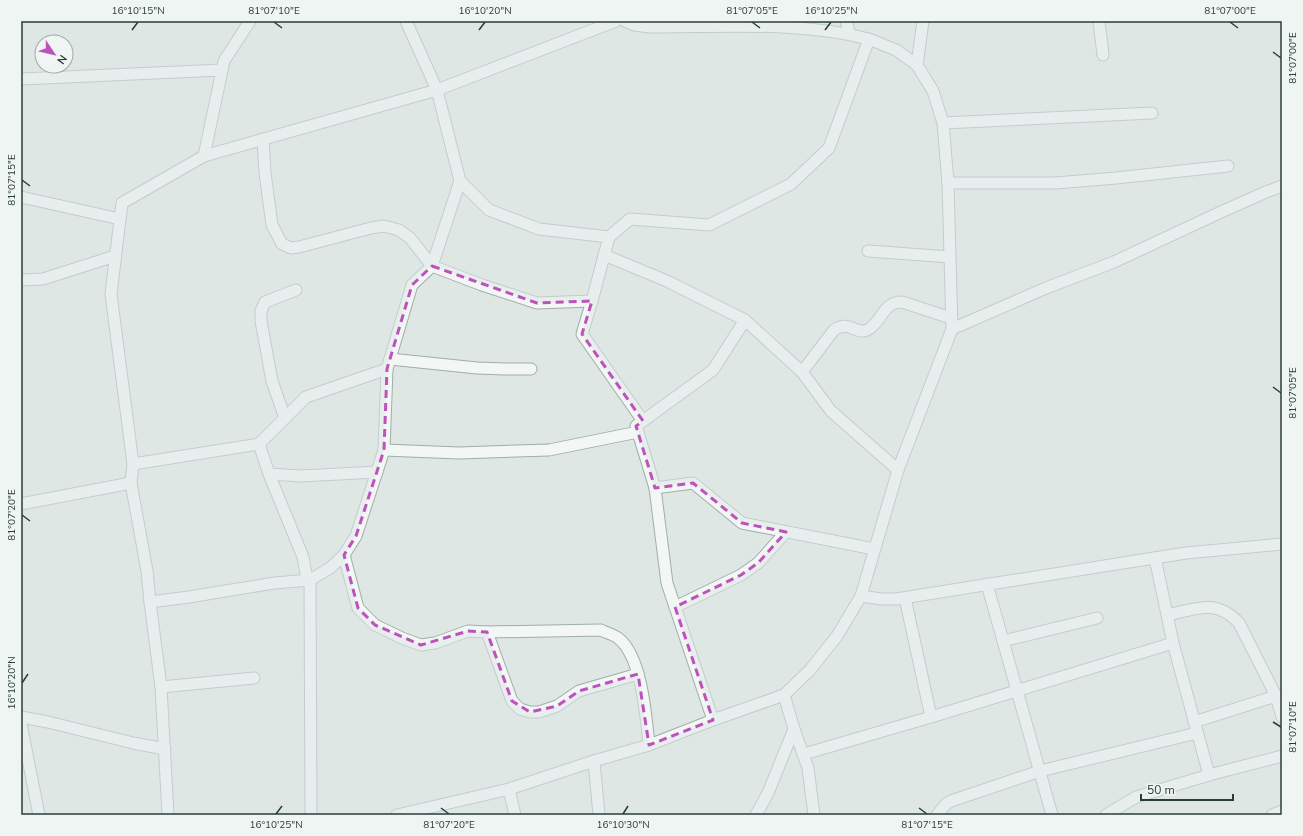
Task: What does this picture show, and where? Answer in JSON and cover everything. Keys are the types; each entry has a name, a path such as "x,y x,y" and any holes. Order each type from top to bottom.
{"street":[{"path":"168,815 161,687 147,571 132,483 133,464 111,294 122,203 204,156 437,90 590,26 616,21"},
{"path":"397,815 509,788 649,745 713,720 784,695 810,670 837,636 860,596 898,470 952,329 948,182 943,123 933,91 917,65 896,50 869,39 850,34 780,26 650,27 625,21"},
{"path":"846,21 850,34"},
{"path":"917,65 923,21"},
{"path":"1099,21 1103,55"},
{"path":"204,156 224,61 249,22"},
{"path":"409,22 437,90 460,181 489,210 518,221 540,229 609,237"},
{"path":"643,421 582,334 609,237 630,219 709,225 791,184 829,148 869,39"},
{"path":"21,79 222,70"},
{"path":"943,123 1152,113"},
{"path":"263,139 265,173 272,226 282,244 291,248 299,247 384,226 399,230 410,238 432,266 482,285 537,303 592,301"},
{"path":"948,182 1056,183 1228,166"},
{"path":"150,602 274,583 308,580 330,568 344,555 356,536 384,450 388,364 412,285 432,266 460,181"},
{"path":"952,329 1046,288 1114,262 1221,212 1282,186"},
{"path":"21,197 120,219"},
{"path":"868,251 950,257"},
{"path":"604,255 667,280 745,320 802,372 831,411 898,470"},
{"path":"21,280 43,279 115,256"},
{"path":"285,418 272,381 261,321 265,302 296,290"},
{"path":"802,372 834,330 840,326 846,326 861,331 868,330 875,324 888,306 894,302 902,302 951,318"},
{"path":"713,720 667,583 655,488 636,426 712,370 745,320"},
{"path":"133,464 259,444 306,397 388,364 504,370 531,368"},
{"path":"384,450 459,453 549,450 638,432"},
{"path":"259,444 269,474 303,557 308,580 312,815"},
{"path":"269,474 301,476 377,472"},
{"path":"21,504 132,483"},
{"path":"655,488 693,483 742,523 874,549"},
{"path":"675,607 741,575 758,563 786,532"},
{"path":"860,596 881,599 905,598 1186,553 1282,544"},
{"path":"344,555 358,608 375,625 421,645 435,643 468,631 601,630 618,638 628,649 634,659 644,700 649,745"},
{"path":"1155,558 1173,643 1209,775"},
{"path":"987,584 1052,815"},
{"path":"905,598 931,717"},
{"path":"1167,615 1208,606 1220,609 1232,616 1239,624 1276,696 1282,714"},
{"path":"1004,641 1097,618"},
{"path":"487,632 512,701 520,709 530,712 539,712 557,706 579,691 638,674"},
{"path":"804,754 1173,643"},
{"path":"161,687 254,678"},
{"path":"784,695 808,768 814,815"},
{"path":"1194,722 1276,696"},
{"path":"21,717 165,749"},
{"path":"21,725 40,815"},
{"path":"756,815 768,793 794,729"},
{"path":"937,815 946,804 951,801 1040,771 1197,733"},
{"path":"1106,815 1136,798 1209,775 1282,756"},
{"path":"594,761 599,815"},
{"path":"509,788 515,815"},
{"path":"1272,815 1282,812"}],"highlighted area":[{"path":"432,266 537,303 592,301 582,334 643,421 636,426 655,488 693,483 742,523 786,532 758,563 741,575 675,607 713,720 649,745 638,674 579,691 557,706 530,712 512,701 487,632 468,631 421,645 375,625 358,608 344,555 356,536 384,450 387,369 412,285"}]}
